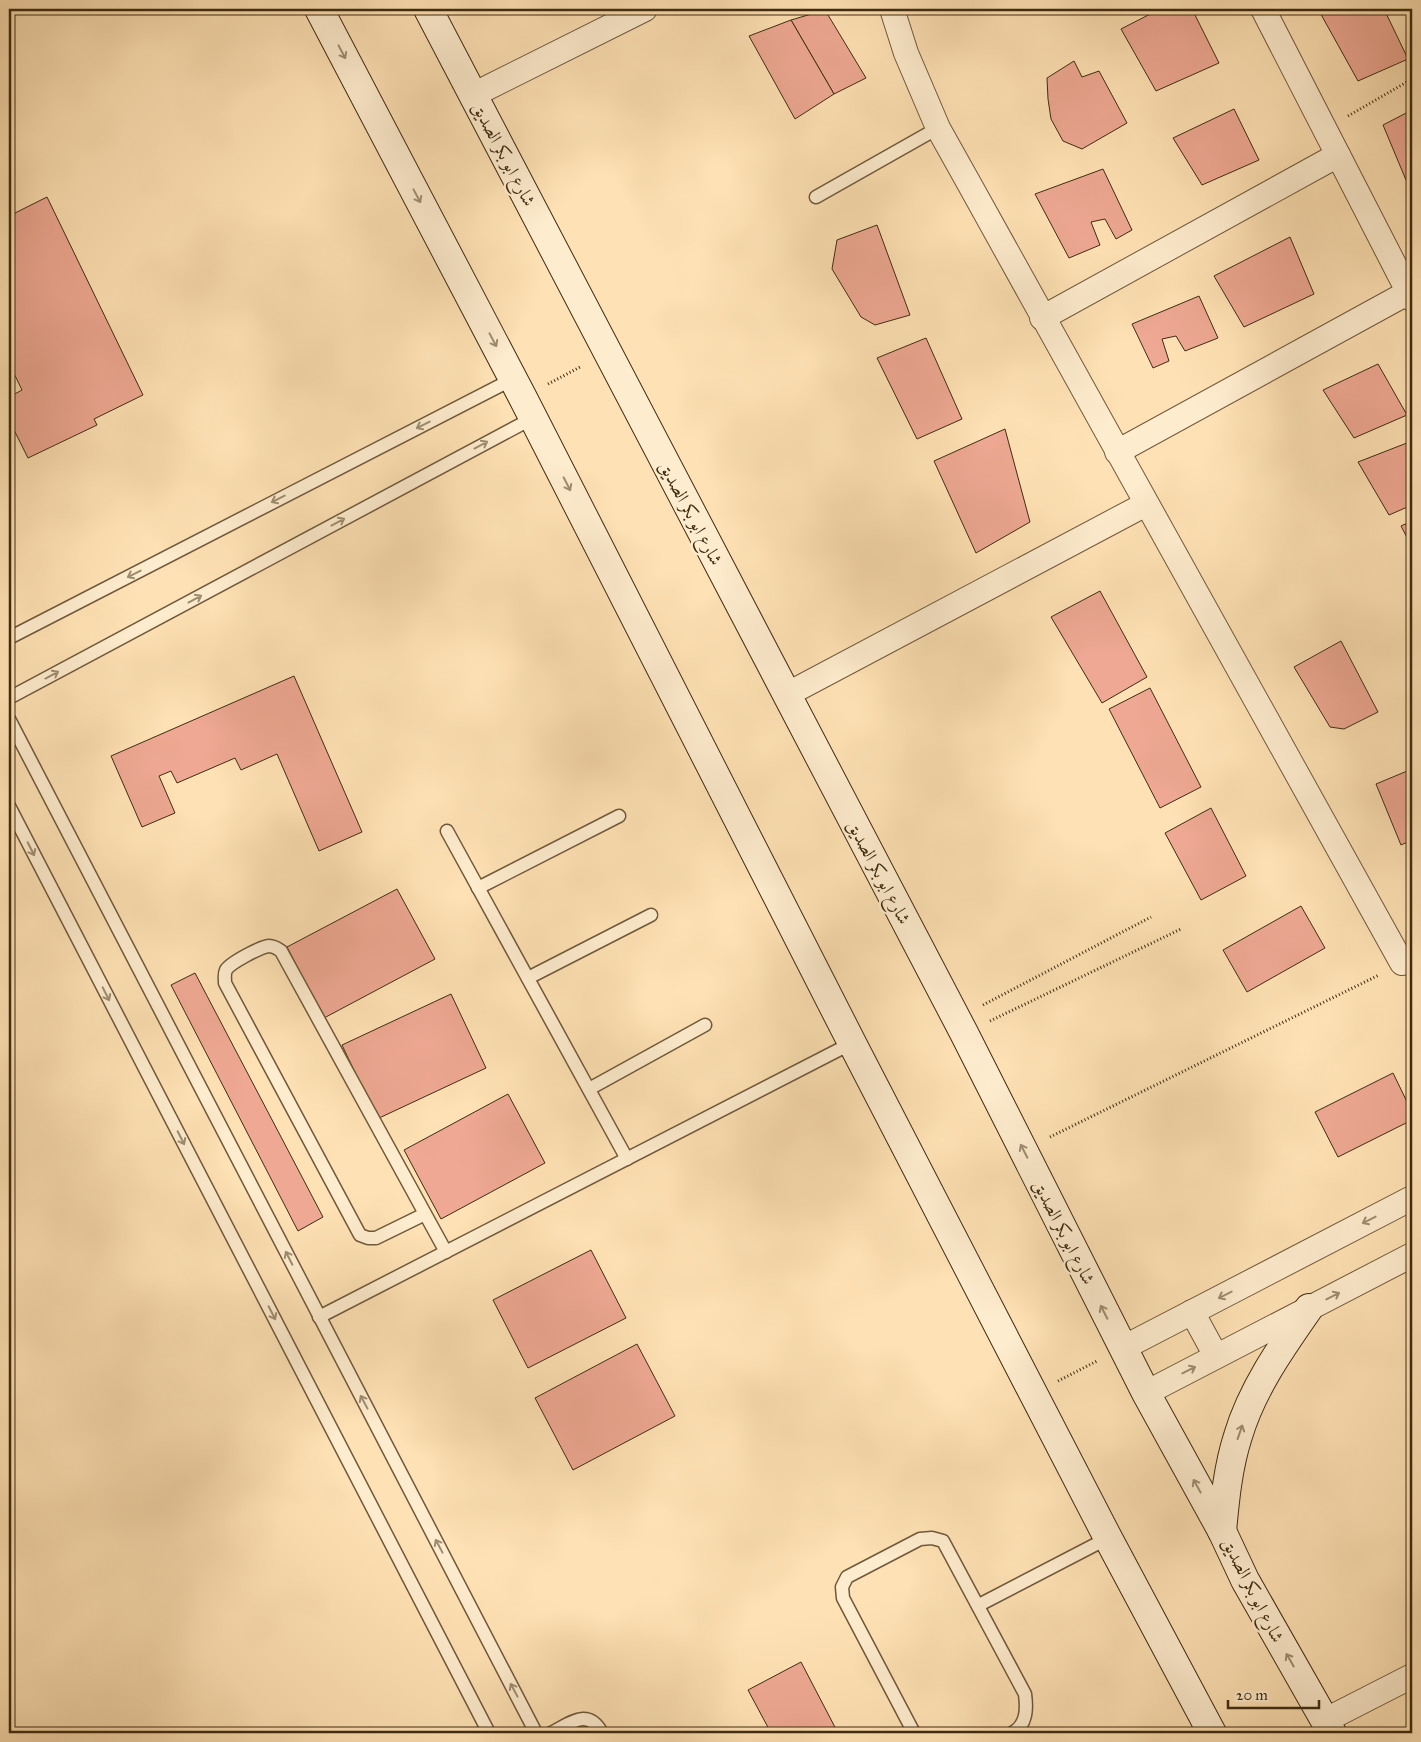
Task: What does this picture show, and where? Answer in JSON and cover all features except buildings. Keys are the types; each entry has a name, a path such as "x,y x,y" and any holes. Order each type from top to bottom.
{"main road":[{"path":"320,9 523,398 852,1043 1108,1538 1212,1733"},
{"name":"شارع ابو بكر الصديق","path":"428,9 960,1026 1146,1393 1222,1531 1244,1580 1328,1727"},
{"path":"1222,1531 1227,1483 1238,1435 1256,1390 1280,1348 1309,1308"}],"street":[{"path":"473,95 645,9"},
{"path":"892,9 906,53 938,128 1146,504 1407,961"},
{"path":"1117,452 1410,296 1262,9"},
{"path":"1042,318 1338,155"},
{"path":"786,695 1146,504"},
{"path":"1123,1348 1412,1198"},
{"path":"1146,1393 1412,1255"},
{"path":"1192,1312 1216,1356"},
{"path":"1328,1727 1412,1676"}],"lane":[{"path":"816,197 938,128"},
{"path":"9,638 523,398"},
{"path":"9,698 523,398"},
{"path":"9,719 536,1733"},
{"path":"9,806 489,1733"},
{"path":"478,888 619,816"},
{"path":"447,831 627,1159"},
{"path":"528,978 651,915"},
{"path":"425,1214 376,1238 360,1235 225,982 227,969 232,964 268,946 281,950 446,1252"},
{"path":"589,1089 705,1025"},
{"path":"320,1317 852,1043"},
{"path":"914,1733 843,1598 842,1587 847,1577 920,1539 932,1538 943,1541 1025,1694 1027,1708 1024,1721 1012,1733"},
{"path":"979,1606 1108,1538"},
{"path":"551,1733 579,1719 588,1718 597,1724 602,1733"}],"path":[{"path":"1325,129 1412,79"},
{"path":"523,398 607,353"},
{"path":"960,1026 1151,917"},
{"path":"960,1026 1181,929"},
{"path":"1024,1151 1407,961"},
{"path":"1033,1393 1123,1348"}]}
